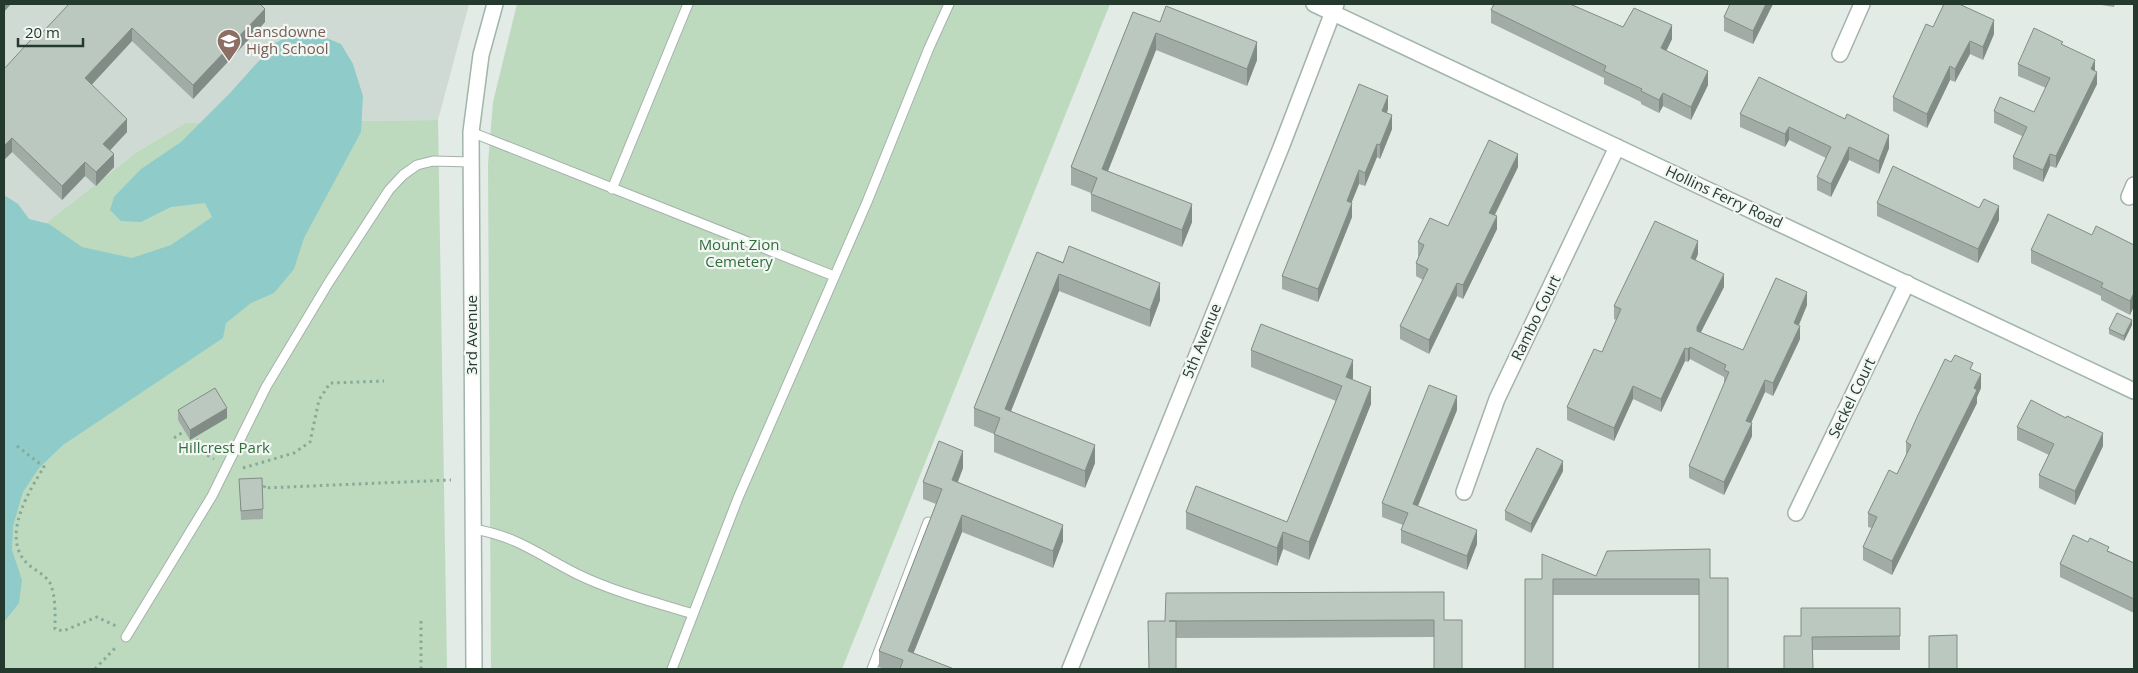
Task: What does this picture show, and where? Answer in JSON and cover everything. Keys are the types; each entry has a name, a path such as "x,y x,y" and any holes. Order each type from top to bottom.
{"street":[{"name":"3rd Avenue","path":"474,669 470,132 480,63 495,4"},
{"name":"Hollins Ferry Road","path":"1314,4 1334,8 1617,147 2134,391"},
{"path":"1840,54 1862,4"},
{"name":"5th Avenue","path":"1070,669 1282,145 1334,8"},
{"name":"Rambo Court","path":"1464,492 1497,399 1617,147"},
{"name":"Seckel Court","path":"1796,513 1907,283"}],"lane":[{"path":"612,189 688,4"},
{"path":"672,669 738,498 950,4"},
{"path":"470,132 834,276"},
{"path":"127,635 212,496 266,387 389,190 403,175 417,165 433,161 471,162"},
{"path":"872,669 928,522"},
{"path":"473,529 508,537 543,553 577,574 622,592 693,614"}],"path":[{"path":"174,438 190,428 205,454 235,472 294,453 310,442 319,400 330,383 384,381"},
{"path":"17,446 44,467 28,494 16,538 19,552 24,561 49,582 54,597 55,629 63,631 97,617 108,620 127,635 95,669"},
{"path":"256,485 264,485 264,488 451,480"},
{"path":"421,621 421,669"}],"shaded area":[{"name":"Lansdowne High School","path":"4,4 469,4 438,120 187,123 137,152 41,227 4,199"}],"green space":[{"name":"Mount Zion Cemetery","path":"517,4 1110,4 842,669 491,669 488,164 493,102"},
{"name":"Hillcrest Park","path":"438,120 447,669 4,669 4,199 41,227 137,152 186,123"}],"water":[{"path":"297,32 314,33 341,44 353,64 363,96 361,132 304,238 294,269 274,293 251,303 226,323 223,338 63,445 39,468 23,492 13,526 12,550 22,580 19,603 4,622 4,195 18,204 29,219 49,224 82,247 132,258 171,245 212,217 205,203 171,207 141,222 121,221 110,210 114,197 141,169 181,142 230,93 275,43"}],"building":[{"path":"69,4 260,4 265,9 193,85 132,28 85,78 127,119 103,144 114,154 96,172 85,162 62,186 12,138 4,146 4,69 38,32 41,34"},
{"path":"1494,4 1570,4 1623,27 1634,8 1672,25 1661,48 1708,71 1691,107 1663,93 1659,100 1641,91 1642,89 1604,71 1606,66 1491,10"},
{"path":"1730,4 1766,4 1753,31 1724,17"},
{"path":"1944,4 1959,4 1994,20 1983,47 1970,41 1955,69 1950,66 1927,114 1893,97 1926,24 1933,27"},
{"path":"1166,6 1257,42 1247,69 1156,33 1102,169 1192,204 1182,230 1091,194 1097,178 1071,167 1133,12 1160,22"},
{"path":"2034,28 2063,42 2061,44 2095,60 2091,69 2097,72 2056,156 2050,154 2043,170 2013,157 2027,127 1994,111 2000,97 2034,112 2050,78 2018,64"},
{"path":"1759,77 1845,119 1847,114 1889,135 1879,161 1849,147 1831,184 1817,177 1831,147 1789,127 1785,134 1740,114"},
{"path":"1359,84 1388,96 1382,111 1392,115 1380,145 1377,144 1365,173 1359,170 1347,201 1352,203 1318,289 1282,276"},
{"path":"1489,140 1518,154 1489,213 1497,216 1463,285 1457,283 1429,340 1400,326 1428,269 1416,263 1424,245 1418,242 1430,218 1448,226"},
{"path":"1893,166 1979,208 1984,199 1999,206 1978,249 1877,203"},
{"path":"2048,214 2092,235 2096,226 2134,245 2134,293 2130,301 2101,287 2103,283 2031,250"},
{"path":"1655,221 1698,241 1691,258 1724,274 1697,327 1697,331 1743,350 1776,278 1807,292 1794,323 1800,326 1773,383 1765,380 1746,421 1752,423 1724,482 1689,466 1729,372 1724,370 1726,365 1690,347 1688,349 1685,348 1661,399 1633,386 1614,428 1567,407 1594,349 1602,352 1621,309 1614,306"},
{"path":"1069,246 1160,283 1150,310 1059,274 1005,409 1095,445 1085,471 994,434 1000,418 974,408 1037,252 1063,263"},
{"path":"2117,313 2132,320 2124,336 2109,329"},
{"path":"1261,324 1353,360 1346,377 1371,387 1309,542 1283,532 1277,548 1186,512 1196,486 1287,522 1342,386 1251,350"},
{"path":"1955,355 1973,363 1970,369 1981,374 1974,388 1977,390 1892,561 1863,547 1877,517 1868,513 1889,470 1897,474 1911,445 1906,442 1945,359 1951,362"},
{"path":"1429,385 1457,396 1413,504 1477,530 1467,556 1401,530 1408,513 1382,503"},
{"path":"215,388 227,408 190,430 178,410"},
{"path":"2031,400 2066,418 2067,416 2103,433 2075,491 2039,475 2054,444 2017,427"},
{"path":"939,441 963,451 952,480 1063,525 1053,551 962,515 908,651 954,669 900,669 903,660 879,651 942,489 923,482"},
{"path":"1537,448 1563,461 1531,524 1505,511"},
{"path":"262,478 263,509 241,511 239,479"},
{"path":"2073,535 2088,542 2090,538 2109,547 2107,551 2134,563 2134,599 2060,564"},
{"path":"1710,549 1710,578 1728,578 1728,669 1699,669 1699,579 1553,579 1553,669 1525,669 1525,579 1542,579 1542,554 1596,576 1607,551"},
{"path":"1444,592 1444,620 1462,620 1462,669 1434,669 1434,620 1169,621 1176,621 1176,669 1149,669 1148,621 1165,621 1166,593"},
{"path":"1801,608 1900,608 1900,636 1812,637 1813,669 1784,669 1784,636 1801,636"},
{"path":"1957,635 1957,669 1929,669 1929,636"}],"place":[{"name":"Lansdowne High School","path":"229,62"}]}
